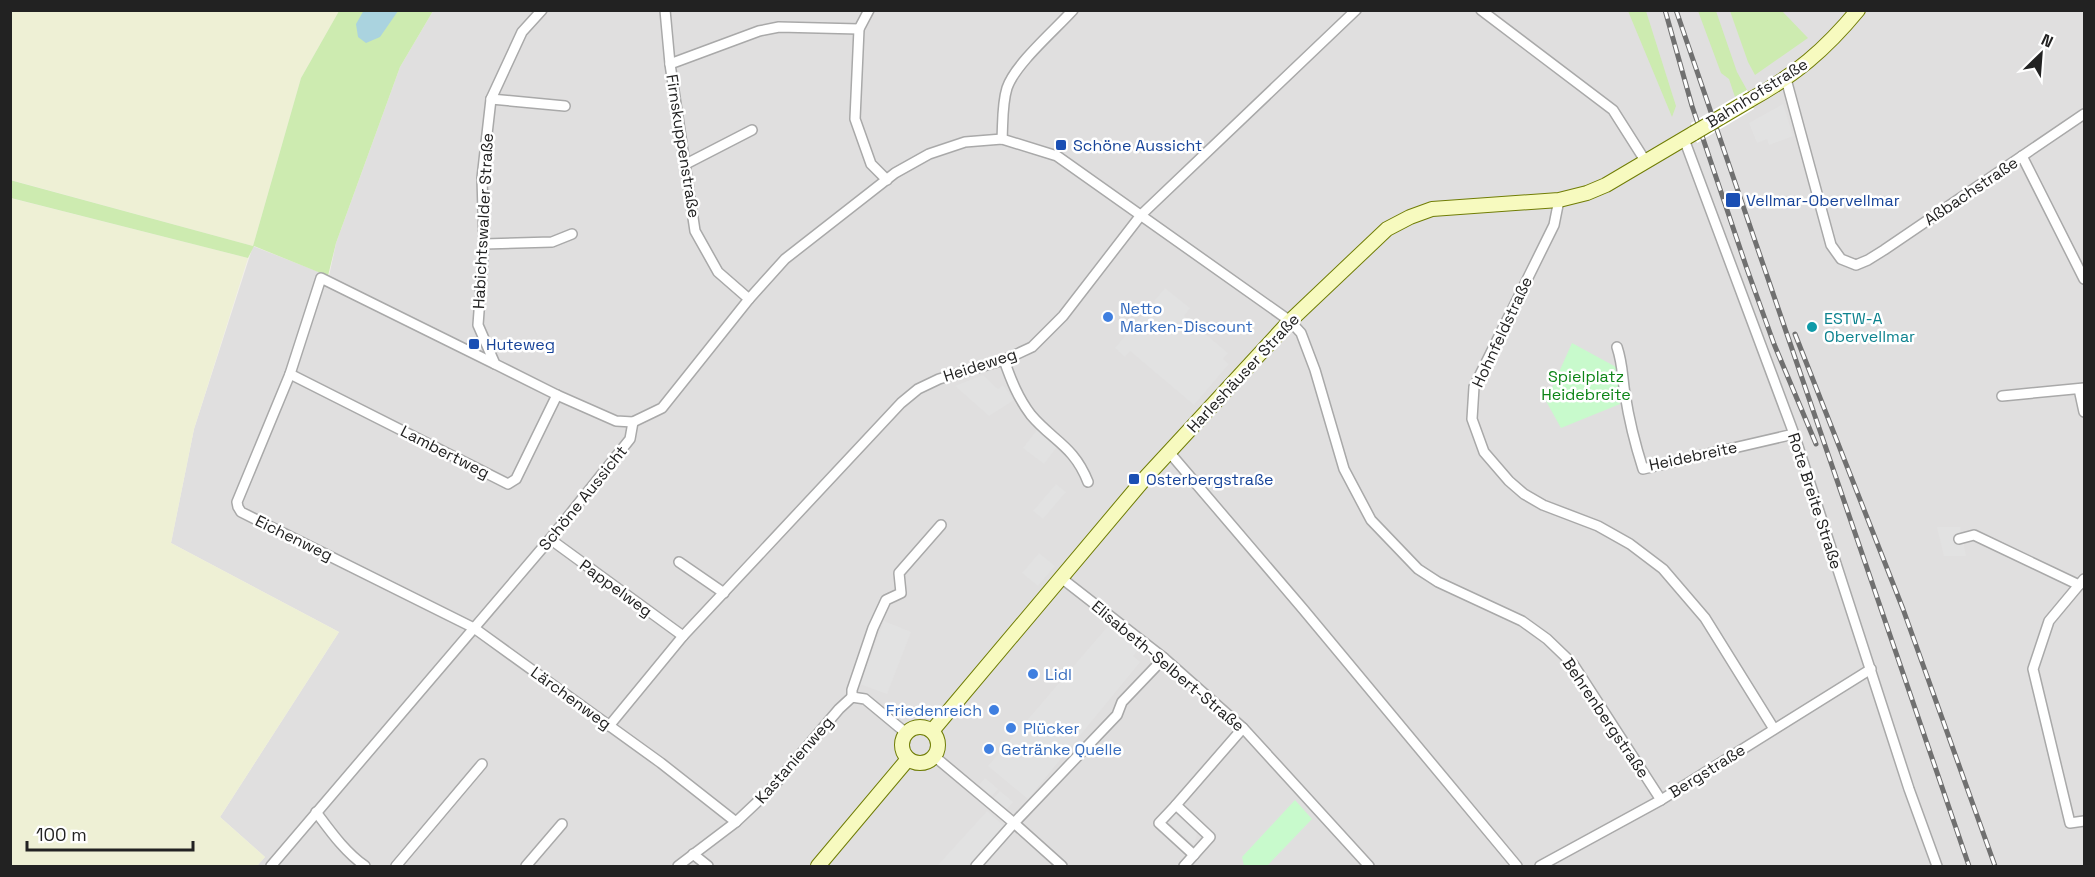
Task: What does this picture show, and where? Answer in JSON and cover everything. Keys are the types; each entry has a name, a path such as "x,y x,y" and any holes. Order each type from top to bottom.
{"main road":[{"name":"Bahnhofstraße","path":"1646,162 1786,79 1812,60 1858,10"},
{"name":"Harleshäuser Straße","path":"932,731 1060,577 1169,452 1290,321 1387,229 1410,216 1432,208 1559,200 1587,193 1646,162"},
{"path":"918,727 932,731 938,743 934,756 922,763 907,757 902,742 906,733 918,727"},
{"path":"818,867 907,757"}],"street":[{"name":"Habichtswalder Straße","path":"495,364 478,325 483,244 482,178 491,99 522,32 542,10"},
{"name":"Firnskuppenstraße","path":"665,10 670,63 695,231 718,272 749,299"},
{"path":"869,10 859,29 855,119 871,164 887,180"},
{"path":"1002,139 1007,87 1016,71 1073,10"},
{"name":"Heideweg","path":"609,726 683,636 901,403 918,389 939,379 1004,360 1032,347 1063,316 1141,215 1356,10"},
{"path":"1480,10 1613,110 1646,162"},
{"path":"670,63 759,31 779,27 859,29"},
{"name":"Aßbachstraße","path":"1786,79 1831,245 1841,259 1856,265 1868,261 2085,114"},
{"path":"491,99 566,106"},
{"path":"686,164 752,130"},
{"name":"Rote Breite Straße","path":"1689,136 1794,434 1909,789 1937,867"},
{"path":"495,364 616,421 633,422 662,408 749,299 785,259 887,180 929,154 965,142 1002,139 1057,156 1290,321"},
{"path":"2022,156 2085,279"},
{"name":"Hohnfeldstraße","path":"1559,200 1554,225 1474,387 1472,420 1484,452 1509,481 1524,494 1543,505 1598,526 1630,544 1663,569 1705,618 1774,729"},
{"path":"483,244 552,242 572,234"},
{"name":"Eichenweg","path":"474,628 241,512 237,502 290,375 321,278 495,364"},
{"name":"Behrenbergstraße","path":"1290,321 1301,333 1315,370 1344,469 1371,520 1418,569 1438,582 1522,621 1573,664 1662,800"},
{"name":"Heidebreite","path":"1617,347 1623,366 1625,392 1634,438 1643,469 1794,434"},
{"path":"1004,360 1013,387 1023,402 1033,416 1069,448 1084,470 1088,482"},
{"name":"Lambertweg","path":"290,375 507,484 516,479 557,395"},
{"path":"2002,396 2082,389 2085,412"},
{"name":"Schöne Aussicht","path":"271,867 550,539 630,439 633,422"},
{"path":"1169,452 1517,867"},
{"path":"906,733 865,699 852,697 852,690 886,600 901,593 899,573 941,525"},
{"path":"1959,539 1974,535 2082,582 2049,621 2033,669 2070,823 2085,821"},
{"name":"Pappelweg","path":"550,539 683,636"},
{"path":"679,562 724,593"},
{"name":"Elisabeth-Selbert-Straße","path":"1060,577 1164,658 1243,728 1369,867"},
{"name":"Lärchenweg","path":"474,628 668,769 736,822"},
{"path":"976,867 1014,823 1117,715 1122,702 1164,658"},
{"name":"Bergstraße","path":"1540,867 1662,800 1871,669"},
{"name":"Kastanienweg","path":"678,867 736,822 771,789 839,709 852,697"},
{"path":"1194,855 1159,823 1243,728"},
{"path":"934,756 1062,867"},
{"path":"396,867 482,764"},
{"path":"1176,805 1210,837 1184,867"},
{"path":"316,812 352,863 365,867"},
{"path":"526,867 562,824"},
{"path":"693,855 708,867"}],"shaded area":[{"path":"433,11 2084,11 2084,866 257,866 265,857 220,817 339,632 171,543 194,429 253,246 329,276 336,243 400,67"},
{"path":"1783,104 1793,136 1769,145 1767,139 1757,143 1749,123"},
{"path":"1165,288 1190,308 1184,316 1228,353 1223,359 1229,364 1194,405 1130,351 1125,357 1115,348"},
{"path":"983,375 998,389 1003,385 1014,400 989,416 955,386"},
{"path":"1039,427 1060,443 1044,464 1023,448"},
{"path":"1056,484 1066,492 1043,519 1033,511"},
{"path":"1937,527 1960,527 1966,556 1944,556"},
{"path":"1039,553 1055,566 1038,586 1022,573"},
{"path":"884,621 911,632 887,694 860,684"},
{"name":"Lidl","path":"1109,625 1138,650 1133,656 1140,662 1028,799 988,766"},
{"path":"985,778 998,789 992,796 979,785"},
{"path":"1000,791 1013,802 1007,809 994,798"},
{"path":"987,811 1004,826 968,866 937,866"},
{"path":"1174,813 1197,833 1194,845 1170,824"}],"green space":[{"path":"10,11 339,11 301,78 253,246 11,180"},
{"path":"339,11 433,11 400,67 336,243 328,276 254,246 248,258 11,198 10,180 253,246 301,78"},
{"path":"1628,11 1646,11 1676,106 1672,117"},
{"path":"1698,11 1716,11 1737,72 1747,90 1735,97 1729,79 1721,73"},
{"path":"1730,11 1782,11 1808,38 1755,75"},
{"path":"10,198 248,258 194,429 171,543 339,632 220,817 265,857 257,866 11,866"},
{"name":"Spielplatz Heidebreite","path":"1572,343 1616,367 1620,404 1561,428 1546,401"},
{"path":"1295,800 1312,819 1267,866 1244,866 1242,857"}],"water":[{"path":"364,10 398,11 380,37 366,43 358,37 356,24"}],"pier":[{"path":"1747,90 1754,109 1697,143 1691,123"}],"railway":[{"path":"1665,10 1692,106 1747,269 1774,344 1816,444"},
{"path":"1676,10 1969,866"},
{"path":"1795,334 1903,609 1995,866"}],"place":[{"name":"Schöne Aussicht","path":"1061,145"},
{"name":"Vellmar-Obervellmar","path":"1733,200"},
{"name":"Netto Marken-Discount","path":"1108,317"},
{"name":"ESTW-A Obervellmar","path":"1812,327"},
{"name":"Huteweg","path":"474,344"},
{"name":"Osterbergstraße","path":"1134,479"},
{"name":"Lidl","path":"1033,674"},
{"name":"Friedenreich","path":"994,710"},
{"name":"Plücker","path":"1011,728"},
{"name":"Getränke Quelle","path":"989,749"}]}
